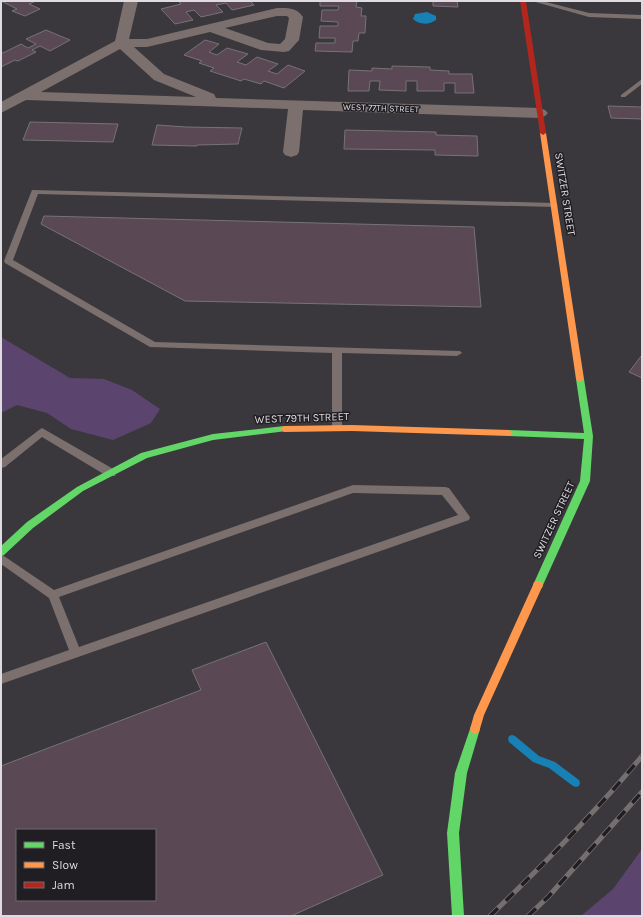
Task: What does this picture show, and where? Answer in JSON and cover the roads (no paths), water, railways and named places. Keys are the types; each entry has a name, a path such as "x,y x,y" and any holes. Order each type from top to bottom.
{"street":[{"path":"121,42 131,1"},
{"name":"SWITZER STREET","path":"458,916 453,833 461,773 479,714 585,480 589,436 523,1"},
{"path":"1,108 26,96 121,42 147,43 277,12 290,12 296,16 292,40 284,48 266,47 211,28"},
{"name":"WEST 77TH STREET","path":"121,42 159,77 221,102"},
{"name":"WEST 77TH STREET","path":"26,96 540,113"},
{"path":"291,152 296,106"},
{"name":"WEST 79TH STREET","path":"1,552 30,525 80,489 144,455 213,437 278,429 337,428 589,436"}],"lane":[{"path":"535,1 588,15 642,17"},
{"path":"623,96 642,81"},
{"path":"457,353 153,345 8,261 35,192 554,205"},
{"path":"337,350 337,428"},
{"path":"1,464 42,432 111,473"},
{"path":"1,679 465,517 445,490 353,489 53,595"},
{"path":"1,558 53,595 76,652"}],"water":[{"path":"427,12 436,16 436,20 424,24 413,19 415,14"}],"waterway":[{"path":"512,739 536,759 552,765 576,783"}],"railway":[{"path":"490,916 530,878 606,798 642,756"},
{"path":"528,916 548,897 642,792"}]}
